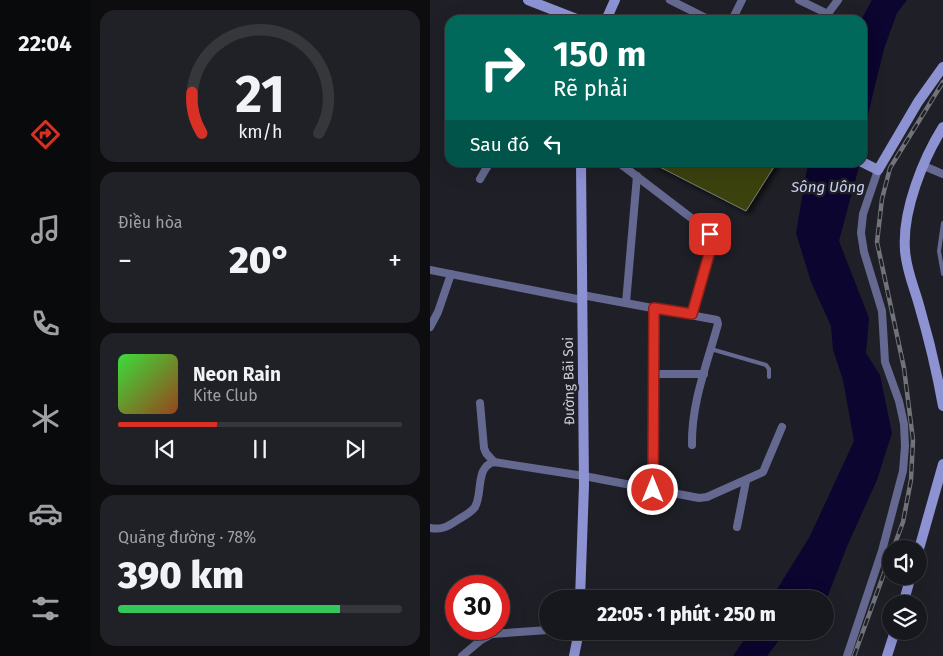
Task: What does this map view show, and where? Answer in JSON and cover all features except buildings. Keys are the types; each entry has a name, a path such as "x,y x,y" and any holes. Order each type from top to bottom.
{"main road":[{"path":"528,0 566,15"},
{"path":"608,15 615,0"},
{"path":"867,164 876,168 943,67"},
{"path":"943,127 930,147 909,208 905,230 908,268 928,340 943,406"},
{"name":"Đường Bãi Soi","path":"580,590 584,476 581,167"},
{"path":"922,540 943,464"},
{"path":"574,656 577,640"},
{"path":"887,656 892,640"}],"street":[{"path":"670,0 700,15"},
{"path":"734,15 742,0"},
{"path":"799,0 823,15"},
{"path":"827,15 838,0"},
{"path":"924,166 943,174"},
{"path":"480,179 487,167"},
{"path":"625,167 708,230 710,234 712,244 692,314"},
{"path":"846,656 882,551 903,471 905,446 904,424 899,401 885,362 882,311 864,252 861,233 863,214 876,168"},
{"path":"626,303 637,176"},
{"path":"430,270 582,298 626,303 715,318 718,322 693,417 692,445"},
{"path":"430,327 438,312 451,274"},
{"path":"653,490 654,308"},
{"path":"654,374 704,374"},
{"path":"480,404 484,448 494,462 703,498 760,475 766,468 782,427"},
{"path":"430,528 444,528 471,511 477,502 484,468 494,462"},
{"path":"737,527 746,481"},
{"path":"462,656 481,640 492,634 539,631"}],"lane":[{"path":"943,223 939,252 943,274"},
{"path":"711,348 766,364 769,369 769,377"}],"water":[{"name":"Sông Uông","path":"872,0 907,0 897,13 884,49 867,119 867,15 864,15"},
{"name":"Sông Uông","path":"807,167 859,167 839,241 869,318 866,353 880,375 892,433 877,480 848,544 830,590 777,590 810,536 854,441 843,380 833,350 831,326 811,282 796,233"},
{"path":"744,640 779,640 767,656 733,656"}],"railway":[{"path":"896,540 903,522 911,480 913,440 904,368 877,242 882,199 890,168 943,82"},
{"path":"854,656 882,579"}],"route":[{"path":"653,490 654,308 692,314 712,244 710,234"}]}
